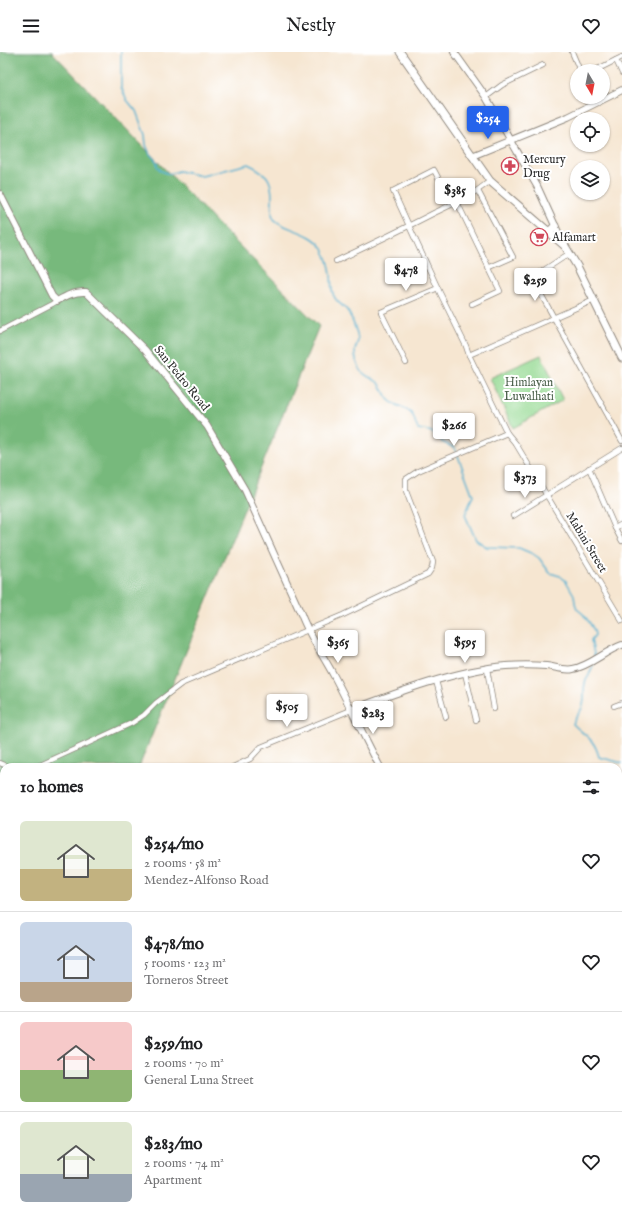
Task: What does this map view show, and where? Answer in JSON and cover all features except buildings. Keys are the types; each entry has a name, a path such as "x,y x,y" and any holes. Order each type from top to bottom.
{"main road":[{"path":"400,52 490,182 565,246 594,300 622,358"},
{"path":"547,231 551,230 555,226"}],"street":[{"path":"454,52 486,97 511,140 537,186 565,246"},
{"path":"572,52 577,64"},
{"path":"608,64 622,57"},
{"path":"616,60 622,73"},
{"path":"486,97 502,85 543,65"},
{"path":"472,156 568,116 622,90"},
{"name":"Mabini Street","path":"454,203 434,170 393,191 507,433 516,444 622,621"},
{"path":"336,261 410,226 478,191 490,182"},
{"path":"478,191 513,257 488,268"},
{"path":"0,194 38,270 52,296 57,301 0,331"},
{"path":"454,203 500,291 472,304"},
{"path":"570,253 532,278 622,440"},
{"path":"406,363 381,312 438,288"},
{"name":"San Pedro Road","path":"57,301 80,291 86,292 145,350 207,426 245,490 307,630"},
{"path":"469,355 594,300"},
{"path":"45,763 132,723 144,715 156,702 181,684 365,605 428,574 432,568 433,562 406,491 406,479 418,471 507,433"},
{"path":"513,516 622,448"},
{"path":"589,468 615,528 622,540"},
{"path":"615,528 622,524"},
{"path":"307,630 326,661 378,763"},
{"path":"242,763 250,759 261,747 351,710 436,680 507,666 545,666 566,670 573,669 622,645"},
{"path":"487,669 494,709"},
{"path":"465,674 476,720"},
{"path":"436,680 446,717"},
{"path":"614,706 622,703"}],"green space":[{"path":"0,52 52,52 319,326 141,763 0,763"},
{"name":"Himlayan Luwalhati","path":"541,355 563,400 513,428 490,378"}],"waterway":[{"path":"121,52 121,87 127,100 136,111 145,135 146,145 150,154 157,162 157,166 161,171 169,174 179,171 202,176 248,164 266,176 271,185 272,216 274,219 278,223 312,238 323,249 330,268 333,295 346,309 355,328 358,340 355,356 362,372 379,383 386,397 390,401 411,413 418,429 429,431 438,435 442,442 455,448 473,496 465,515 476,540 487,547 519,548 533,554 539,558 550,573 560,576 566,581 574,595 577,609 583,614 594,630 595,635 591,640 595,658"},
{"path":"594,664 585,682 584,702 582,708 573,724 589,738 595,746 599,757 622,763"}],"place":[{"name":"Mercury Drug","path":"510,166"},
{"name":"Alfamart","path":"539,237"}]}
